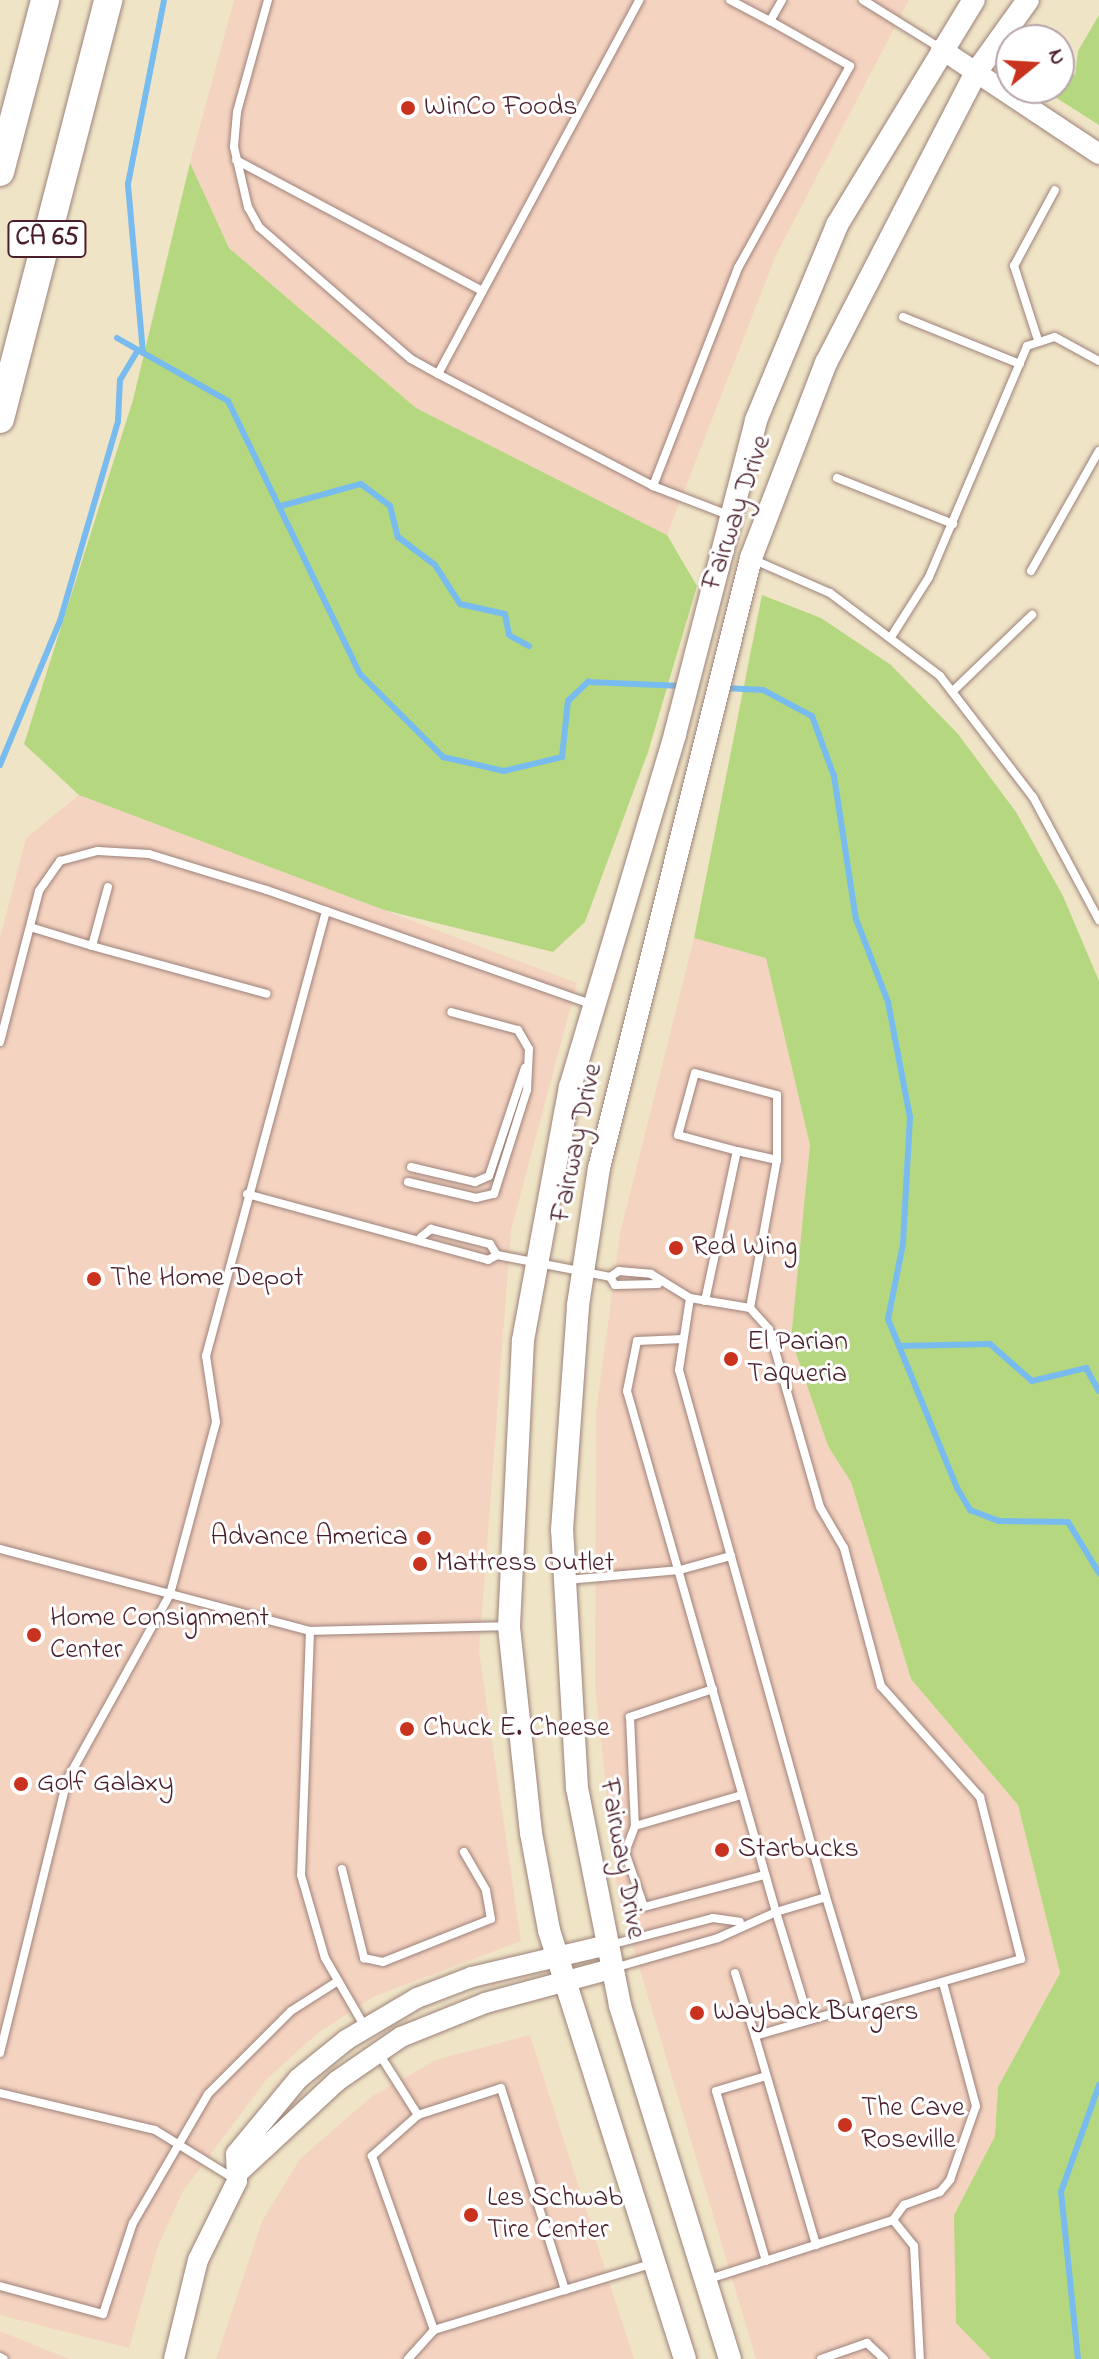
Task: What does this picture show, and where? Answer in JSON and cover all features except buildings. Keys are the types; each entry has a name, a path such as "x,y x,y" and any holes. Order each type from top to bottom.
{"highway":[{"path":"0,172 43,0"},
{"name":"CA 65","path":"0,419 108,0"},
{"path":"93,59 118,0"}],"main road":[{"name":"Fairway Drive","path":"685,2359 557,1953 531,1833 509,1626 514,1435 534,1266 570,1087 675,734 729,515 756,420 821,259 941,49 974,0"},
{"name":"Fairway Drive","path":"730,2359 611,1969 577,1788 562,1581 582,1274 599,1168 702,740 751,558 826,363 977,71 1028,0"}],"street":[{"path":"941,49 1099,154"},
{"path":"238,2177 236,2154 265,2115 319,2060 366,2028 447,1986 557,1953 607,1945"},
{"path":"174,2359 198,2260 238,2177 378,2051 460,2011 611,1969"}],"lane":[{"path":"268,0 237,112 236,160 259,227 411,359 653,486 729,515"},
{"path":"438,374 639,0"},
{"path":"653,486 738,268 850,66 730,0"},
{"path":"770,21 782,0"},
{"path":"863,0 941,49"},
{"path":"236,160 482,291"},
{"path":"1037,337 1014,266 1055,190"},
{"path":"903,317 1020,364"},
{"path":"893,634 953,524 1020,364 1037,337"},
{"path":"1037,337 1055,337 1099,361"},
{"path":"1031,571 1099,451"},
{"path":"837,478 953,524"},
{"path":"751,558 809,580 893,634 953,691 1033,797 1099,920"},
{"path":"953,691 1032,615"},
{"path":"0,1042 30,927 49,871 71,855 98,851 149,854 326,911 595,1005"},
{"path":"92,946 108,887"},
{"path":"0,2053 67,1780 170,1594 216,1422 206,1356 247,1194 326,911"},
{"path":"30,927 267,994"},
{"path":"411,1167 475,1182 489,1176 526,1066 529,1049 518,1030 451,1012"},
{"path":"408,1182 476,1198 498,1190 527,1090 526,1066"},
{"path":"750,1308 777,1160 777,1095 695,1073 678,1135 777,1160"},
{"path":"705,1301 737,1151"},
{"path":"247,1194 421,1237 426,1244 488,1260 497,1255"},
{"path":"421,1237 431,1229 490,1244 497,1255 534,1266 610,1277 619,1271 651,1274 658,1284"},
{"path":"610,1277 615,1285 658,1284 690,1298 750,1308 769,1329 820,1507 844,1548 881,1686 980,1797 1021,1959 755,2036"},
{"path":"690,1298 679,1370 859,2006"},
{"path":"683,1339 637,1341 627,1391 764,1875 809,2020"},
{"path":"0,1549 310,1631 509,1626"},
{"path":"562,1581 680,1570 731,1556"},
{"path":"310,1631 297,1843 313,1927 338,1981 366,2028"},
{"path":"713,1689 630,1717 635,1826 625,1852 644,1907 764,1875"},
{"path":"635,1826 742,1795"},
{"path":"342,1869 364,1958 383,1962 491,1919 486,1890 464,1852"},
{"path":"611,1969 718,1938 741,1922 826,1897"},
{"path":"607,1945 713,1918 741,1922"},
{"path":"735,1973 816,2245"},
{"path":"0,2286 103,2314 133,2223 178,2140 244,2053 338,1981"},
{"path":"705,2280 893,2220 904,2205 945,2186 974,2118 974,2081 943,1983"},
{"path":"378,2051 418,2115"},
{"path":"766,2076 716,2091 766,2261"},
{"path":"434,2330 372,2156 418,2115 501,2088 565,2290"},
{"path":"0,2093 178,2140 238,2177"},
{"path":"893,2220 914,2246 920,2359"},
{"path":"408,2359 434,2330 654,2263"},
{"path":"824,2359 867,2343 884,2359"}],"shaded area":[{"path":"234,0 909,0 776,255 667,535 416,408 229,248 190,163"},
{"path":"79,795 577,983 511,1230 479,1651 521,1941 375,1996 319,2032 267,2079 183,2191 158,2246 129,2348 0,2315 0,938 26,838"},
{"path":"694,938 766,958 810,1145 791,1339 828,1446 851,1482 911,1679 1018,1805 1060,1973 998,2087 995,2136 954,2215 991,2359 756,2359 618,1896 595,1686 596,1413 620,1233"},
{"path":"530,2035 634,2359 216,2359 262,2221 300,2159 371,2097 436,2060"},
{"path":"0,2331 69,2359 0,2359"}],"green space":[{"path":"1099,15 1099,125 1066,104 1075,104 1078,51"},
{"path":"190,163 229,248 416,408 667,535 697,586 648,752 585,922 553,952 384,910 79,795 24,744 133,400"},
{"path":"762,595 821,618 891,665 958,734 1016,812 1063,896 1099,981 1099,2359 991,2359 956,2323 954,2215 995,2136 998,2087 1060,1973 1018,1805 911,1679 851,1482 828,1446 791,1339 810,1145 766,958 694,938"}],"waterway":[{"path":"143,353 128,184 164,0"},
{"path":"117,338 228,401 360,674 443,757 504,771 562,757 568,701 588,682 682,686"},
{"path":"0,765 60,621 118,421 120,380 138,350"},
{"path":"281,506 361,484 390,506 398,537 435,565 460,604 505,614 509,635 529,646"},
{"path":"725,688 763,690 812,716 834,776 856,919 888,1002 910,1117 903,1244 888,1319 957,1488 970,1510 999,1521 1068,1522 1099,1573"},
{"path":"899,1346 990,1344 1032,1381 1086,1368 1099,1391"},
{"path":"1078,2359 1061,2192 1099,2085"}],"place":[{"name":"WinCo Foods","path":"408,108"},
{"name":"Red Wing","path":"676,1248"},
{"name":"The Home Depot","path":"94,1279"},
{"name":"El Parian Taqueria","path":"731,1359"},
{"name":"Advance America","path":"424,1538"},
{"name":"Mattress Outlet","path":"420,1564"},
{"name":"Home Consignment Center","path":"34,1635"},
{"name":"Chuck E. Cheese","path":"407,1729"},
{"name":"Golf Galaxy","path":"21,1784"},
{"name":"Starbucks","path":"722,1850"},
{"name":"Wayback Burgers","path":"697,2013"},
{"name":"The Cave Roseville","path":"845,2125"},
{"name":"Les Schwab Tire Center","path":"471,2215"}]}
